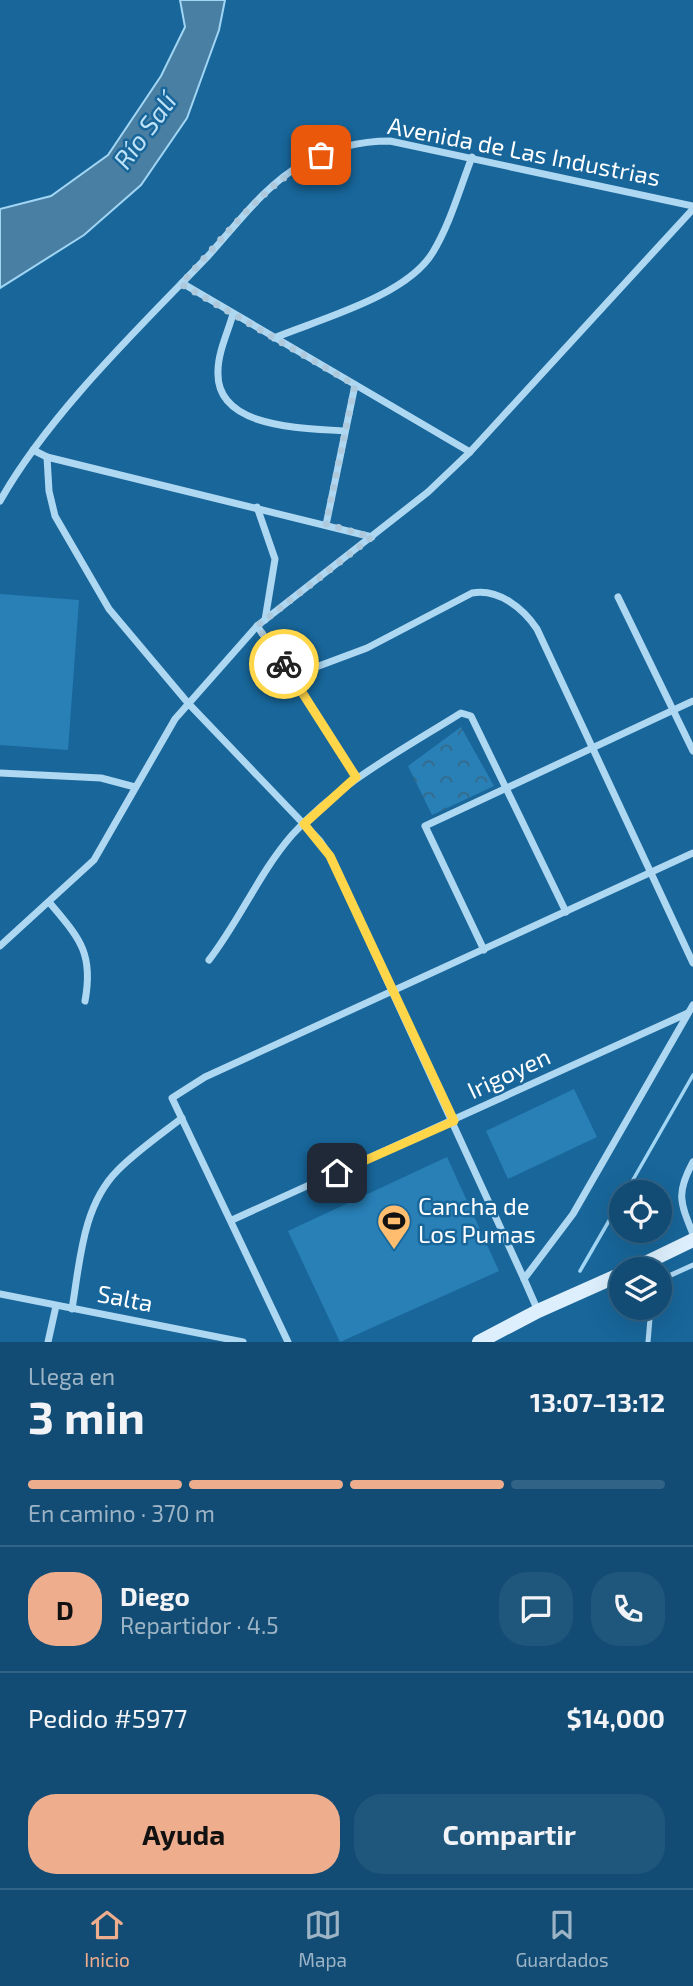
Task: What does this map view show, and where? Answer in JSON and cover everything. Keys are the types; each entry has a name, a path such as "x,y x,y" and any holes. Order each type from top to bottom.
{"main road":[{"path":"659,1257 693,1240"},
{"path":"480,1342 537,1311 609,1279"}],"street":[{"name":"Avenida de Las Industrias","path":"0,501 33,450 181,284 269,190 287,174 321,155 346,145 390,141 693,207"},
{"path":"274,338 389,290 412,275 433,252 472,157"},
{"path":"0,946 94,860 135,787 188,703 257,626 428,492 470,453 693,207"},
{"path":"181,284 470,453"},
{"path":"233,314 217,372 220,386 232,405 257,421 277,426 345,431"},
{"path":"326,524 355,385"},
{"path":"33,450 47,457 372,537"},
{"path":"47,457 49,491 55,516 78,560 109,609 188,703 304,824 330,856 454,1121 537,1311"},
{"path":"257,507 275,559 265,620"},
{"path":"292,676 368,648 472,593 484,590 517,607 537,629 693,963"},
{"path":"618,597 693,751"},
{"path":"257,626 356,777"},
{"path":"484,950 425,826 693,701"},
{"path":"209,960 256,883 304,824 356,777 461,713 471,716 566,912"},
{"path":"0,773 101,778 135,787"},
{"path":"288,1342 172,1098 205,1077 693,853"},
{"path":"49,902 79,939 87,957 90,975 85,1001"},
{"path":"524,1279 573,1214 693,1005"},
{"name":"Irigoyen","path":"232,1220 688,1013"},
{"path":"72,1309 84,1236 95,1204 118,1170 181,1118"},
{"path":"693,1161 680,1189 683,1211 693,1234"},
{"name":"Salta","path":"0,1294 243,1342"},
{"path":"48,1342 56,1306"}],"lane":[{"path":"672,1275 693,1265"},
{"path":"649,1342 650,1320"}],"green space":[{"path":"0,594 79,600 68,750 0,745"},
{"path":"461,727 494,786 432,815 408,766"},
{"path":"574,1089 597,1137 508,1179 486,1131"},
{"name":"Cancha de Los Pumas","path":"447,1157 499,1271 340,1342 288,1231"}],"water":[{"name":"Río Salí","path":"180,0 225,0 219,30 187,118 141,185 84,235 0,288 0,209 51,196 108,155 161,76 185,27"}],"waterway":[{"path":"633,1180 693,1075"},
{"path":"580,1271 609,1221"}],"way so far":[{"path":"284,664 257,626 372,537 326,524 355,385 181,284 269,190 303,163 321,155"}],"place":[{"name":"Cancha de Los Pumas","path":"394,1251"}],"route":[{"path":"284,664 356,777 304,824 330,856 454,1121 337,1173"}]}
